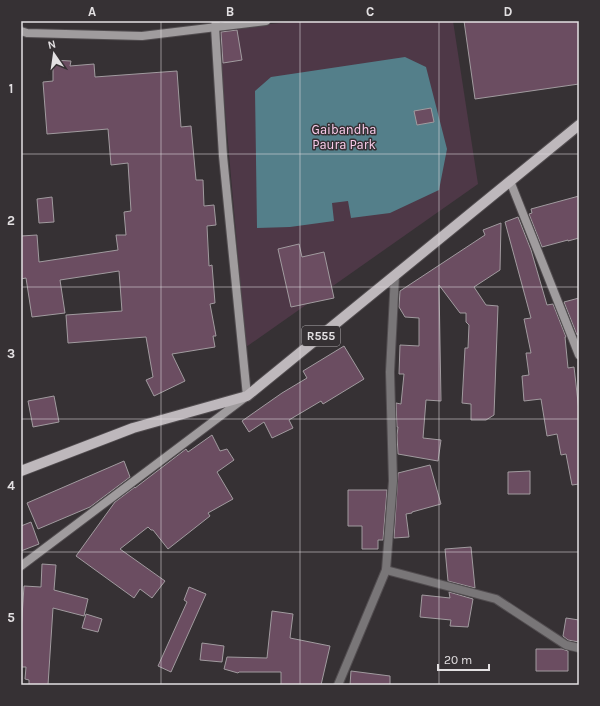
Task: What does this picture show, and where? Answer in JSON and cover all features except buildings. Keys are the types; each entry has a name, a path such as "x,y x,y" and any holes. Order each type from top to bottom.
{"main road":[{"name":"R555","path":"21,471 133,428 246,396 579,125"}],"street":[{"path":"21,31 27,33 142,36 216,24 266,21"},
{"path":"21,566 246,396 223,156 216,24"},
{"path":"510,181 579,355"},
{"path":"338,685 386,570 393,481 390,372 395,275"},
{"path":"386,570 496,599 566,645 579,648"}],"green space":[{"name":"Gaibandha Paura Park","path":"300,21 453,21 478,184 246,347 218,29"}],"water":[{"path":"405,57 426,67 447,149 439,190 390,213 351,218 348,201 332,203 334,221 290,227 257,228 255,91 271,77"}]}
